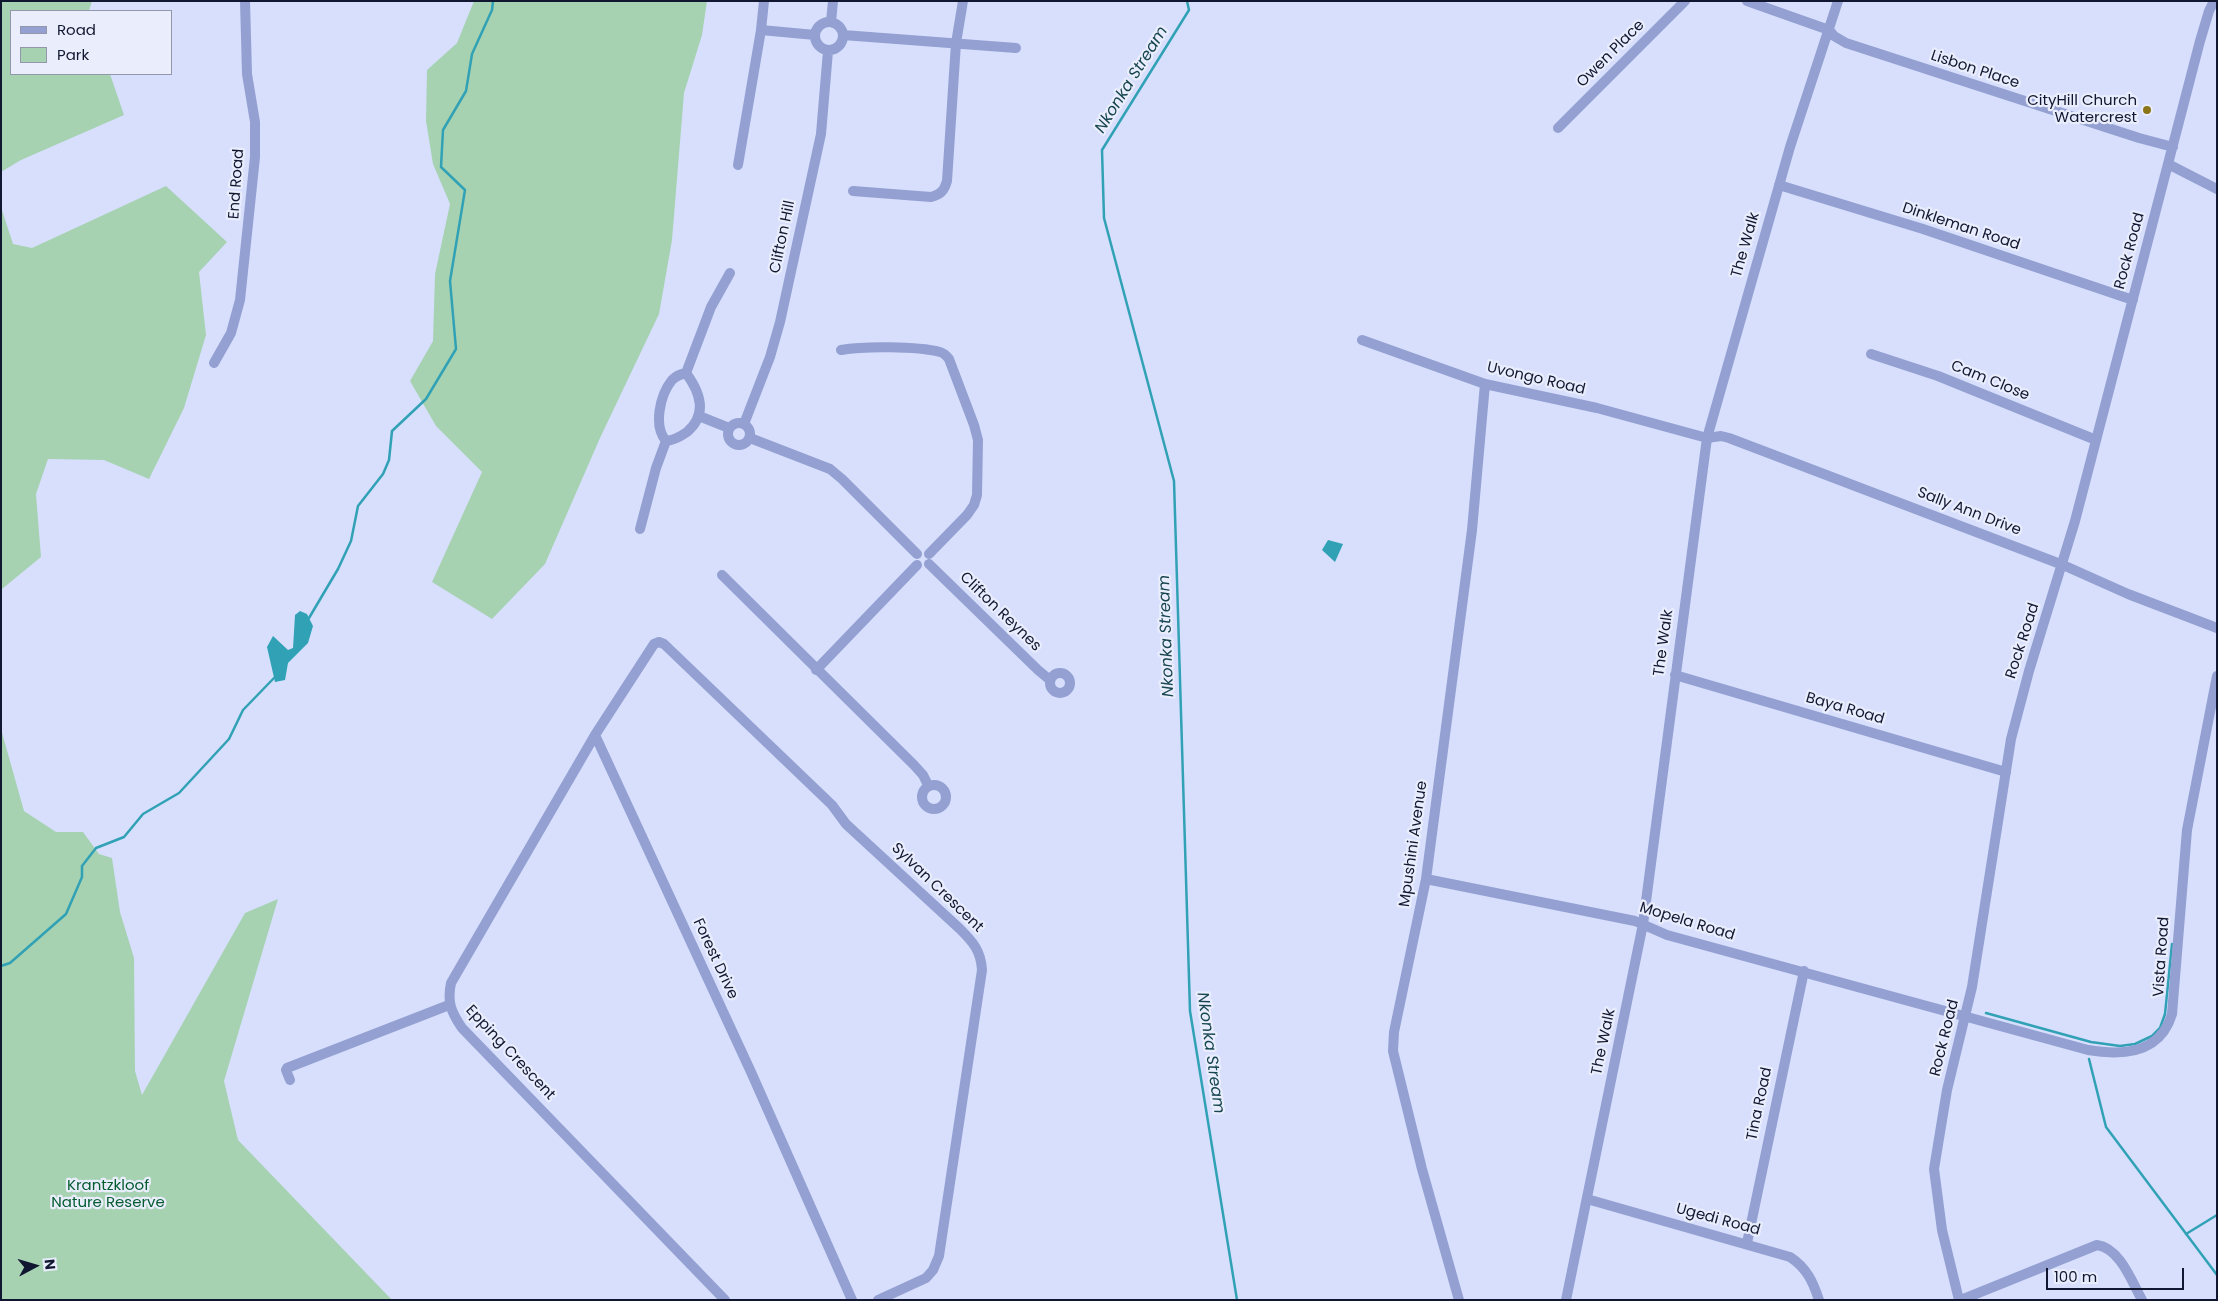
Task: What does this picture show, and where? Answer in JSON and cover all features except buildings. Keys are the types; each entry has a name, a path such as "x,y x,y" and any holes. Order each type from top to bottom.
{"street":[{"name":"End Road","path":"214,363 231,333 240,300 254,166 255,122 247,74 245,1"},
{"path":"738,166 762,30 764,1"},
{"path":"831,22 833,1"},
{"path":"853,191 931,197 944,190 947,180 956,43 963,1"},
{"name":"Owen Place","path":"1558,128 1685,1"},
{"path":"1747,1 1829,30"},
{"name":"The Walk","path":"1566,1300 1643,924 1707,438 1779,186 1838,1"},
{"name":"Rock Road","path":"1960,1300 1942,1230 1934,1169 1947,1090 1972,987 2006,772 2019,706 2063,564 2200,41 2214,1"},
{"path":"831,22 840,27 843,40 837,48 828,51 820,47 815,35 822,24 831,22"},
{"path":"762,30 815,35"},
{"name":"Lisbon Place","path":"1829,30 1834,36 1846,43 2139,138 2173,147"},
{"path":"843,36 1016,48"},
{"name":"Clifton Hill","path":"744,424 770,357 780,322 820,134 828,51"},
{"path":"2168,164 2217,189"},
{"name":"Dinkleman Road","path":"1779,186 1923,229 2132,300"},
{"path":"666,441 661,435 659,411 673,379 686,373 711,307 730,273"},
{"name":"Uvongo Road","path":"1362,340 1486,384 1597,408 1707,438"},
{"path":"840,350 858,347 916,350 945,354 949,359 974,424 978,440 974,505 925,567 917,565"},
{"name":"Cam Close","path":"1871,354 1938,376 2096,440"},
{"path":"666,441 682,436 699,416 699,396 686,373"},
{"name":"Mpushini Avenue","path":"1460,1300 1417,1150 1393,1051 1394,1032 1426,879 1472,530 1486,384"},
{"path":"699,416 729,428"},
{"path":"729,428 737,423 744,424 749,428 750,438"},
{"path":"729,428 729,436 733,443 744,444 750,438"},
{"name":"Sally Ann Drive","path":"1707,438 1714,436 1729,438 2063,564 2128,594 2217,628"},
{"path":"750,438 830,470 842,479 917,554"},
{"path":"640,529 656,468 666,441"},
{"path":"917,565 915,558 922,551 930,559"},
{"name":"Clifton Reynes","path":"930,559 1050,680"},
{"path":"816,670 917,565"},
{"path":"722,575 914,765 923,775 928,785"},
{"name":"Sylvan Crescent","path":"595,735 654,644 659,642 664,644 832,806 846,824 976,946 982,958 980,980 939,1256 933,1270 926,1278 878,1300"},
{"name":"Baya Road","path":"1675,674 2006,772"},
{"name":"Vista Road","path":"1965,1016 2102,1052 2122,1052 2141,1049 2154,1043 2165,1030 2174,1004 2187,830 2217,676"},
{"name":"Epping Crescent","path":"595,735 451,983 448,995 449,1005 462,1028 725,1300"},
{"name":"Forest Drive","path":"595,735 751,1072 852,1300"},
{"name":"Mopela Road","path":"1426,879 1643,924 1667,934 1965,1016"},
{"name":"Tina Road","path":"1747,1244 1804,971"},
{"path":"290,1080 287,1068 449,1005"},
{"name":"Ugedi Road","path":"1587,1199 1790,1257 1801,1264 1808,1273 1820,1300"},
{"path":"1960,1300 2097,1245 2107,1248 2115,1255 2142,1300"}],"green space":[{"path":"1,1 92,1 89,10 10,10 10,75 110,75 124,115 21,160 1,172"},
{"path":"474,1 707,1 702,35 684,93 672,240 659,314 600,438 545,564 492,619 432,582 482,472 436,426 410,381 433,341 435,274 450,204 433,164 426,121 427,70 457,43"},
{"path":"166,186 227,242 199,272 206,335 184,408 149,479 104,460 48,459 36,494 41,557 2,589 1,599 1,207 13,244 32,248"},
{"name":"Krantzkloof Nature Reserve","path":"1,729 24,811 56,832 83,832 99,854 112,858 120,912 134,958 135,1071 142,1095 245,913 278,899 224,1081 238,1140 392,1300 1,1300"}],"water":[{"path":"1328,540 1343,544 1335,562 1322,550"},
{"path":"300,611 307,614 313,626 308,643 288,663 285,680 275,682 267,647 273,636 288,650 293,648 295,615"}],"waterway":[{"path":"309,618 338,569 351,541 358,506 383,474 389,460 392,431 426,399 456,349 450,281 465,190 441,167 443,130 466,91 472,54 492,10 493,1"},
{"name":"Nkonka Stream","path":"1187,1 1189,10 1102,150 1104,218 1174,481 1190,1011 1237,1300"},
{"path":"1,966 10,963 66,914 82,877 82,866 96,848 124,837 143,814 179,793 229,739 243,710 274,678"},
{"path":"1986,1013 2091,1042 2120,1046 2135,1044 2152,1036 2160,1028 2165,1014 2172,944"},
{"path":"2089,1059 2106,1127 2217,1275"},
{"path":"2186,1234 2217,1215"}],"place":[{"name":"CityHill Church Watercrest","path":"2147,110"}]}
